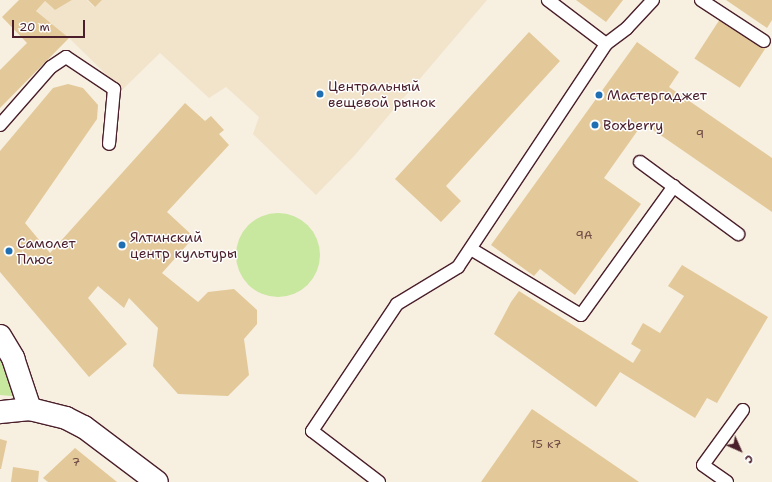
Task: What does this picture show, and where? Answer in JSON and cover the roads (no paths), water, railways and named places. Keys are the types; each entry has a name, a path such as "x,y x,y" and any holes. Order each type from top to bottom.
{"street":[{"path":"0,336 13,358 30,409"},
{"path":"0,412 30,409 66,418 84,427 157,482"}],"lane":[{"path":"548,0 606,44"},
{"path":"379,482 312,430 397,304 458,267 606,44 627,28 653,0"},
{"path":"701,0 764,41"},
{"path":"0,125 52,67 66,57 114,89 109,144"},
{"path":"640,162 738,234"},
{"path":"471,248 581,315 674,186"},
{"path":"727,482 702,465 743,410"}],"place":[{"name":"Центральный вещевой рынок","path":"320,94"},
{"name":"Мастергаджет","path":"599,95"},
{"name":"Boxberry","path":"595,125"},
{"name":"Ялтинский центр культуры","path":"122,245"},
{"name":"Самолет Плюс","path":"9,251"}]}
